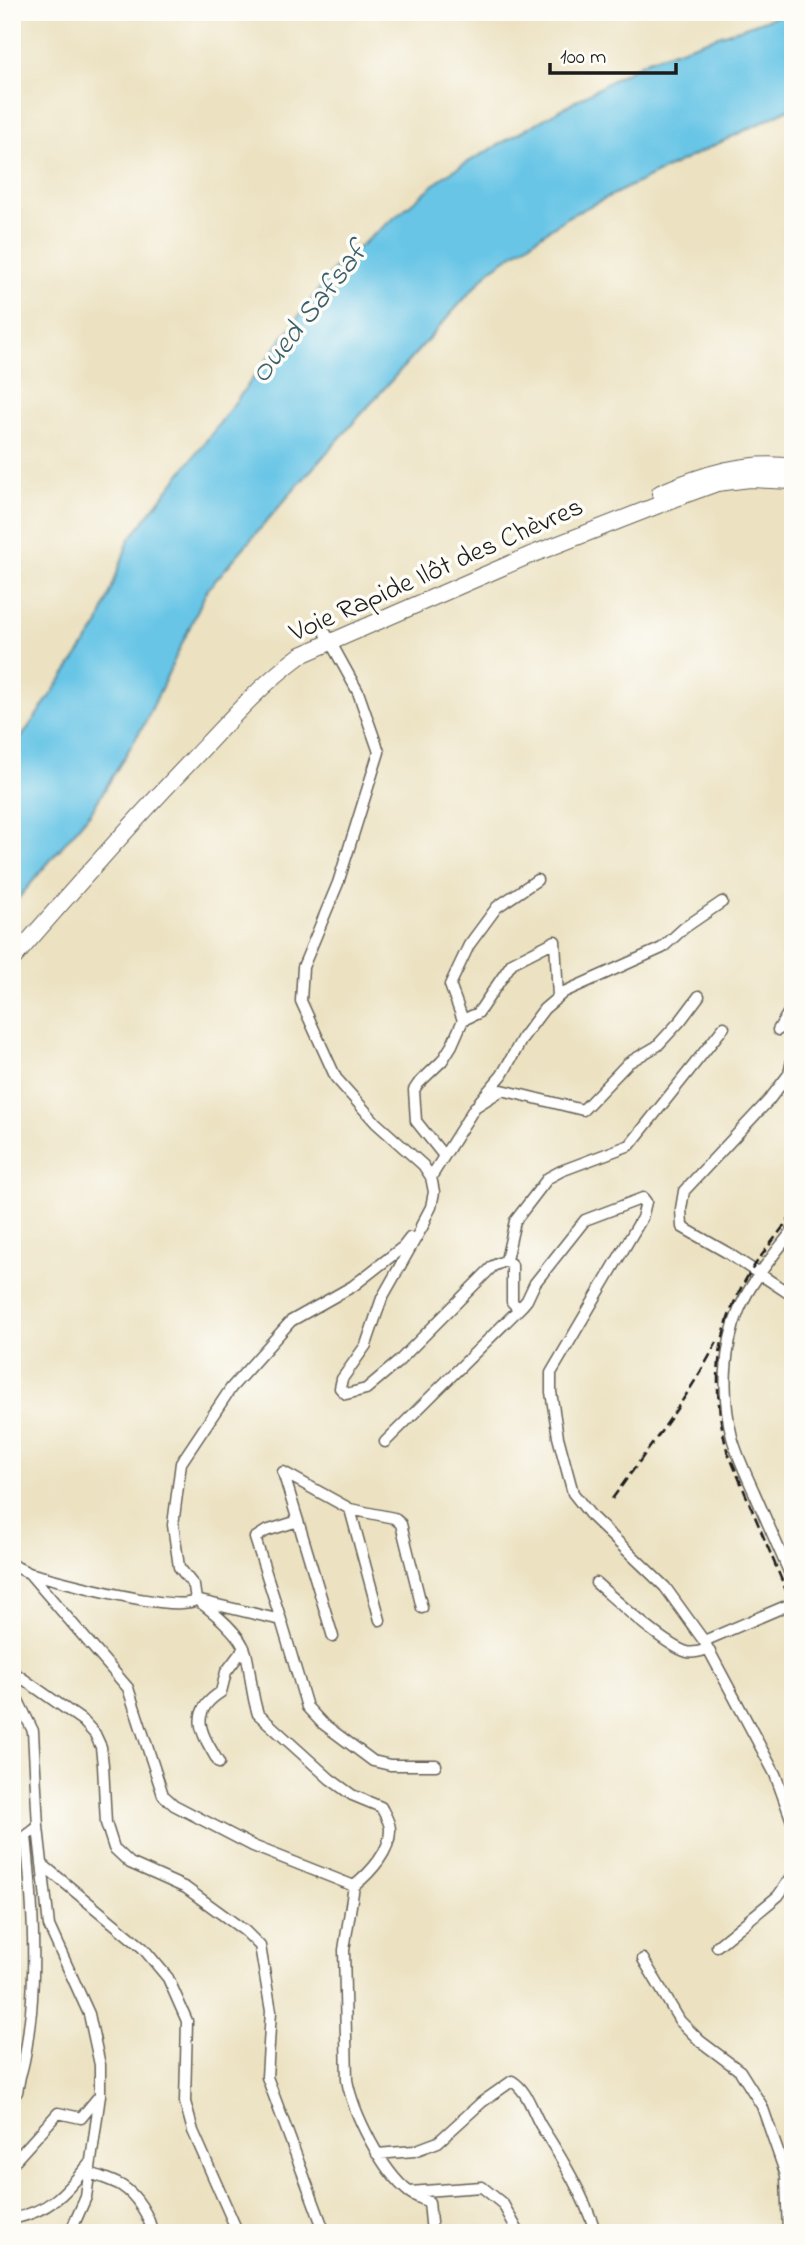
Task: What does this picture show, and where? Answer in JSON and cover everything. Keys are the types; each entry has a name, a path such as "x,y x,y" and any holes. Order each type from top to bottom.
{"highway":[{"name":"Voie Rapide Ilôt des Chèvres","path":"12,960 120,837 252,697 278,672 327,637 694,478 740,468 793,467"},
{"name":"Voie Rapide Ilôt des Chèvres","path":"12,944 152,786 252,682 289,652 717,483 750,479 793,481"}],"street":[{"path":"327,637 358,692 379,752 338,883 303,967 301,1001 336,1078 376,1123 423,1166 431,1178 434,1192 425,1222 382,1298 366,1345 342,1379 340,1388 346,1394 366,1390 493,1265 506,1260"},
{"path":"463,1020 450,985 469,945 497,907 537,880"},
{"path":"431,1178 475,1107 502,1075 523,1037 544,1009 558,997 585,982 662,948 684,928 722,902"},
{"path":"444,1156 416,1121 414,1090 442,1061 463,1020 478,1013 506,968 555,941 558,997"},
{"path":"475,1107 502,1090 583,1110 628,1063 657,1046 699,996"},
{"path":"778,1030 793,1005"},
{"path":"506,1260 515,1222 548,1178 630,1145 723,1027"},
{"path":"793,1056 789,1074 769,1100 684,1191 682,1199 682,1227 726,1251 793,1296"},
{"path":"385,1442 522,1306 536,1283 585,1220 643,1198 646,1202 642,1217 551,1373 558,1437 573,1493 592,1517 665,1587 706,1645 775,1774 793,1824"},
{"path":"425,1222 403,1247 353,1286 291,1321 231,1388 181,1463 173,1525 179,1567 194,1586 196,1600 221,1618 244,1648 258,1714 352,1796 381,1807 390,1828 386,1846 370,1873 354,1886 344,1950 347,2080 350,2097 377,2154 409,2192 429,2203 432,2233"},
{"path":"793,1230 760,1274 738,1311 726,1368 728,1419 736,1451 793,1581"},
{"path":"506,1260 512,1265 512,1305 522,1306"},
{"path":"333,1637 283,1472 350,1509 394,1517 401,1524 422,1608"},
{"path":"350,1509 380,1620"},
{"path":"298,1521 266,1531 255,1538 307,1707 322,1723 373,1760 390,1765 436,1765"},
{"path":"12,1566 29,1573 141,1600 183,1604 196,1600 281,1620"},
{"path":"29,1573 128,1688 163,1795 173,1805 253,1846 354,1886"},
{"path":"596,1583 684,1652 695,1653 706,1645 793,1603"},
{"path":"219,1763 203,1736 200,1713 207,1701 221,1692 226,1672 244,1648"},
{"path":"12,1671 83,1721 94,1734 101,1747 106,1823 114,1848 130,1863 186,1888 245,1931 260,1946 271,2011 267,2077 325,2233"},
{"path":"12,1688 33,1731 38,1827 49,1926 89,2014 100,2065 100,2095 86,2197 70,2233"},
{"path":"12,2096 17,2092 16,2077 26,2058 34,1981 34,1920 26,1836 38,1827"},
{"path":"42,1864 143,1948 168,1978 187,2021 185,2102 193,2131 238,2233"},
{"path":"717,1945 778,1896 793,1875"},
{"path":"643,1959 680,2021 700,2041 740,2071 762,2106 786,2175 788,2233"},
{"path":"377,2154 414,2151 438,2142 474,2108 512,2081 522,2087 542,2127 555,2145 596,2233"},
{"path":"12,2164 58,2113 81,2118 100,2095"},
{"path":"12,2220 30,2215 60,2198 92,2161"},
{"path":"90,2173 121,2185 133,2195 143,2210 152,2233"},
{"path":"409,2192 482,2187 503,2204 519,2233"}],"water":[{"name":"Oued Safsaf","path":"793,12 793,107 569,216 490,270 207,590 145,723 91,812 12,906 12,751 98,626 129,540 336,266 447,174 648,60"}],"railway":[{"path":"793,1213 754,1266 738,1295 723,1338 718,1382 727,1450 793,1607"},
{"path":"612,1499 681,1403 717,1342"}]}
